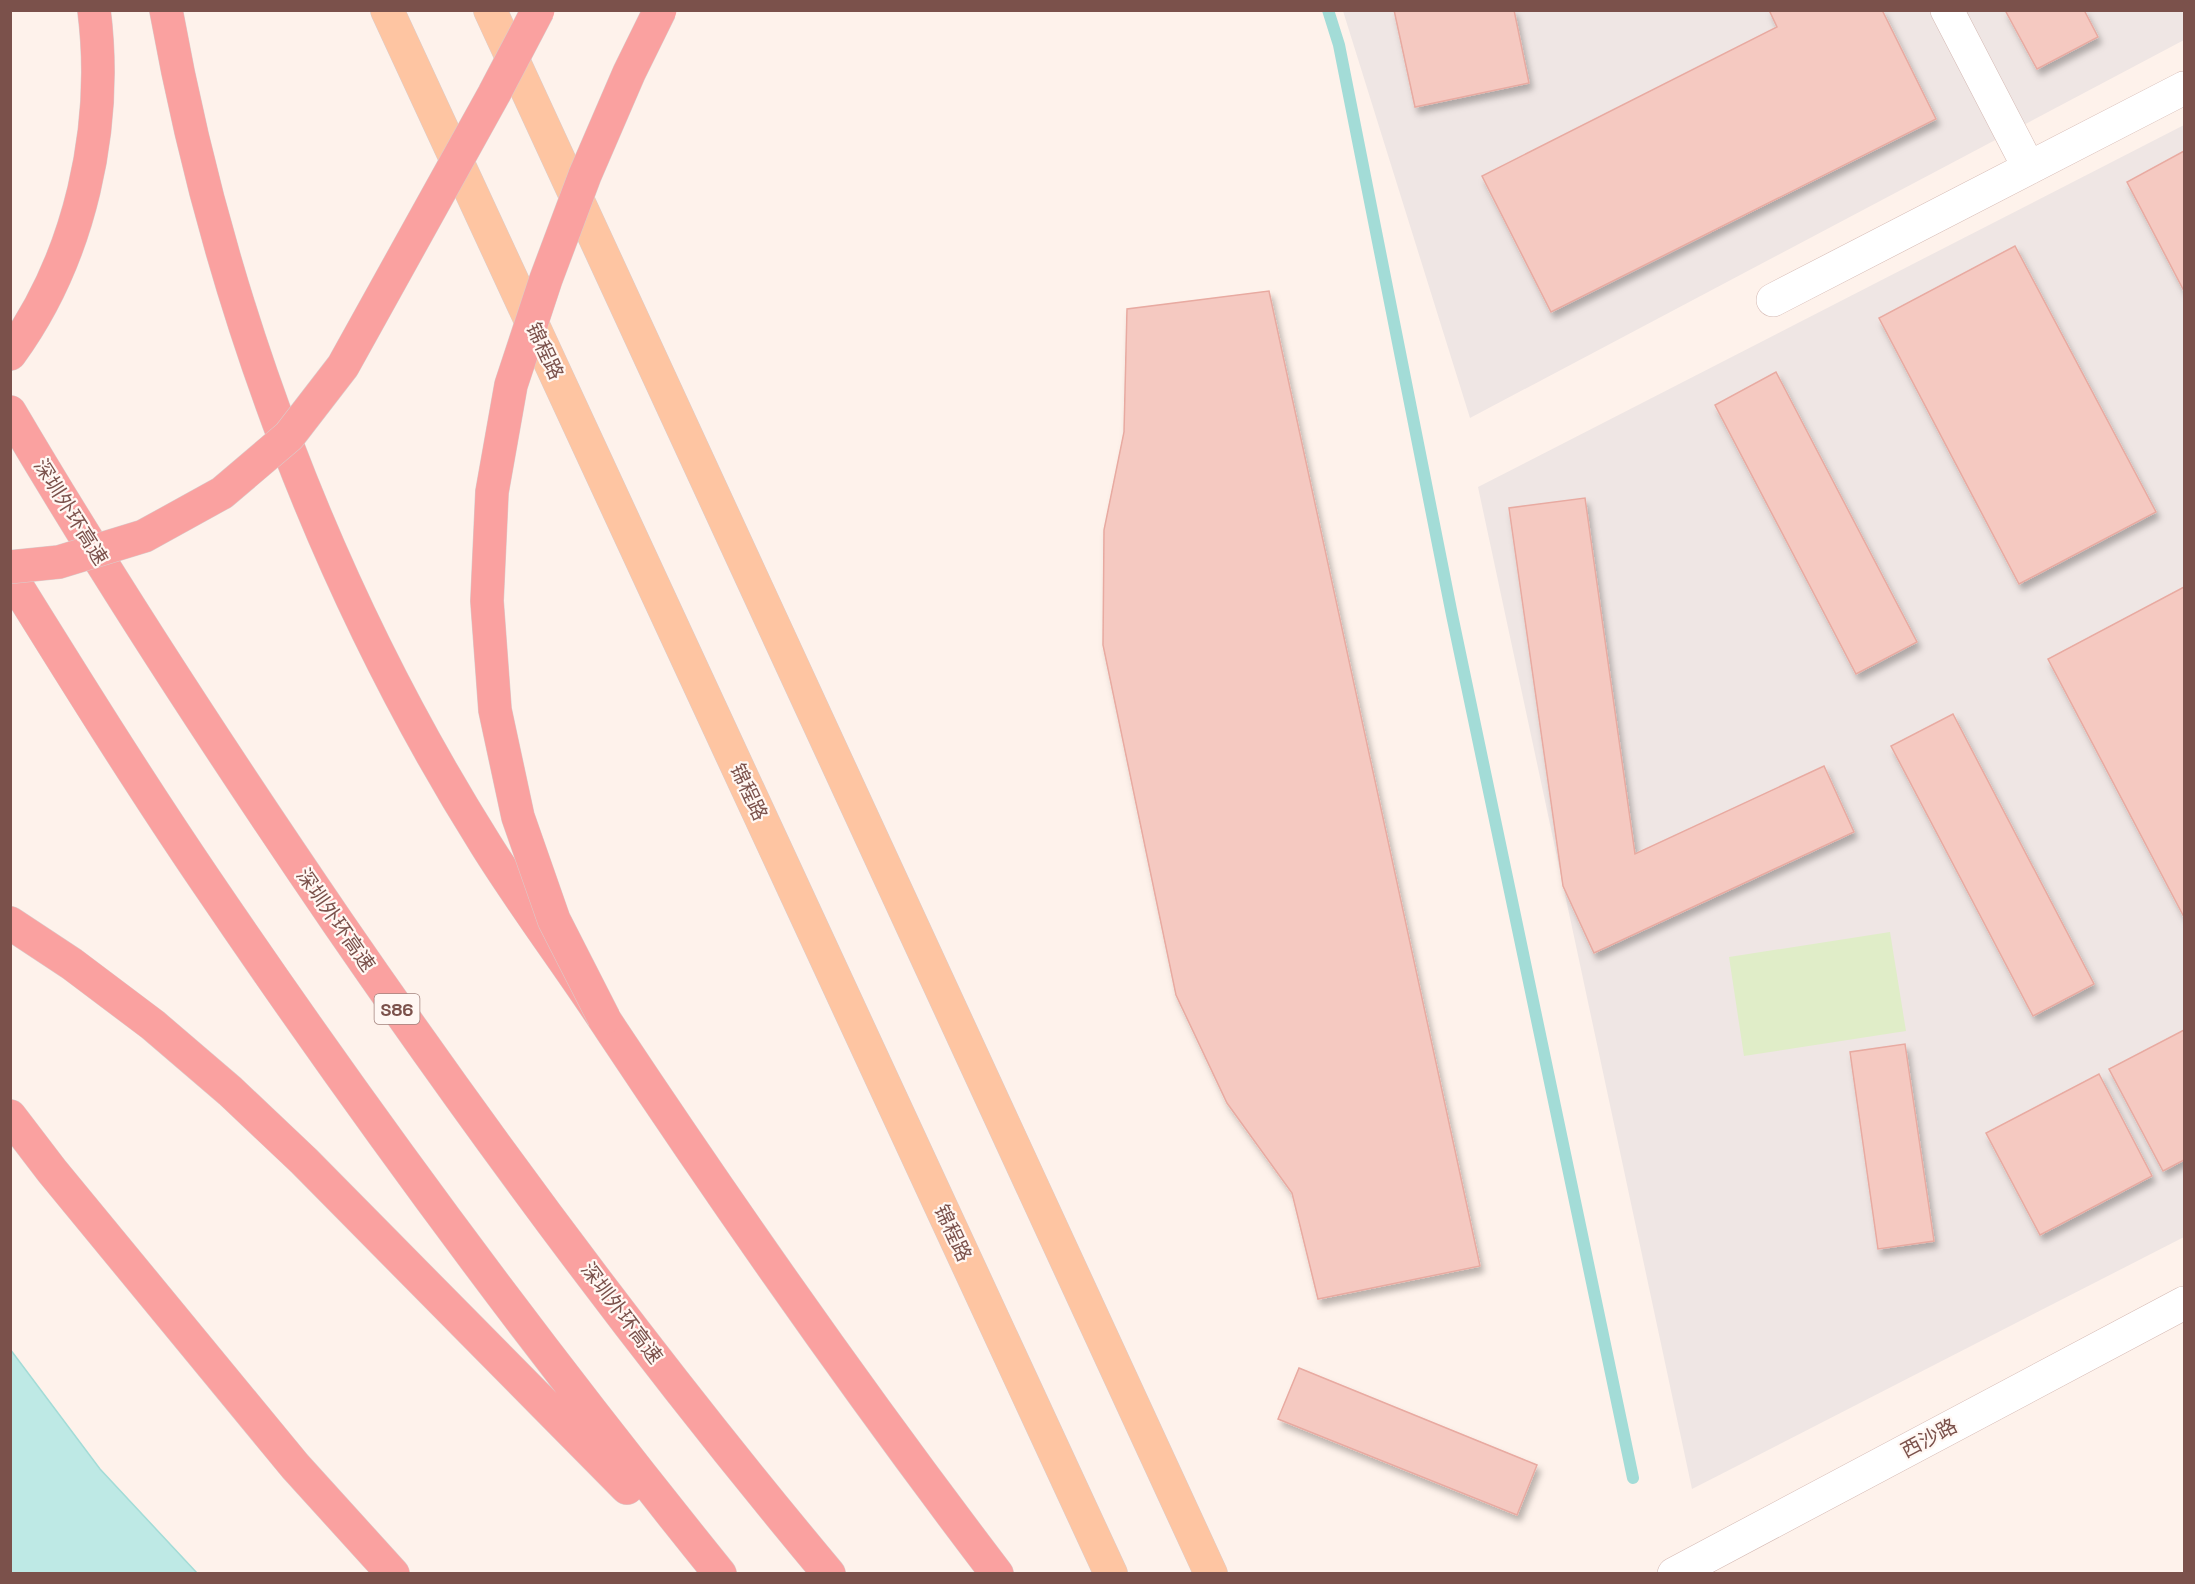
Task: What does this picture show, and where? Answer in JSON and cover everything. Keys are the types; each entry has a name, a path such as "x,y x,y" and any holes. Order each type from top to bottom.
{"highway":[{"path":"10,354 46,294 67,243 83,192 93,138 98,85 97,31 94,10"},
{"path":"166,10 197,161 225,263 258,364 286,442 336,562 392,678 484,843 542,932 604,1018 698,1161 796,1302 997,1574"},
{"path":"10,567 59,562 144,536 222,493 289,436 343,366 538,10"},
{"path":"604,1018 554,920 518,817 495,710 487,601 492,492 511,385 546,279 585,175 629,73 660,10"},
{"name":"深圳外环高速","path":"10,412 150,640 276,832 406,1022 542,1208 667,1372 829,1574"},
{"path":"10,575 199,870 337,1071 474,1258 615,1443 720,1574"},
{"path":"10,922 72,964 153,1025 230,1091 313,1169 712,1574"},
{"path":"10,1116 52,1172 295,1466 393,1574"}],"main road":[{"name":"锦程路","path":"387,10 1111,1574"},
{"path":"490,10 1211,1574"}],"street":[{"path":"1947,10 2029,168"},
{"path":"1773,300 2184,88"},
{"name":"西沙路","path":"1674,1574 2184,1303"}],"shaded area":[{"path":"2184,10 2184,40 1470,418 1343,11"},
{"path":"2184,125 2184,1237 1692,1489 1478,487"}],"green space":[{"path":"1890,932 1906,1031 1744,1056 1729,957"}],"water":[{"path":"10,1349 100,1469 197,1573 11,1573"}],"building":[{"path":"1394,10 1514,10 1529,83 1415,107"},
{"path":"1769,10 1882,10 1936,119 1551,312 1482,176 1777,27"},
{"path":"2005,10 2084,10 2098,37 2037,69"},
{"path":"2184,151 2184,291 2127,182"},
{"path":"2015,246 2156,512 2019,584 1879,318"},
{"path":"1269,291 1480,1266 1318,1299 1292,1193 1227,1103 1176,995 1103,645 1104,530 1124,432 1127,309"},
{"path":"1776,372 1917,642 1856,674 1715,405"},
{"path":"1585,498 1635,854 1824,766 1854,832 1594,953 1563,886 1509,508"},
{"path":"2184,587 2184,917 2048,659"},
{"path":"1953,714 2094,984 2033,1016 1891,746"},
{"path":"2184,1030 2184,1160 2163,1171 2109,1069"},
{"path":"1905,1044 1934,1241 1878,1249 1850,1052"},
{"path":"2099,1074 2152,1176 2040,1235 1986,1133"},
{"path":"1299,1368 1537,1465 1517,1515 1278,1419"}],"waterway":[{"path":"1328,10 1339,45 1452,615 1633,1478"}]}
